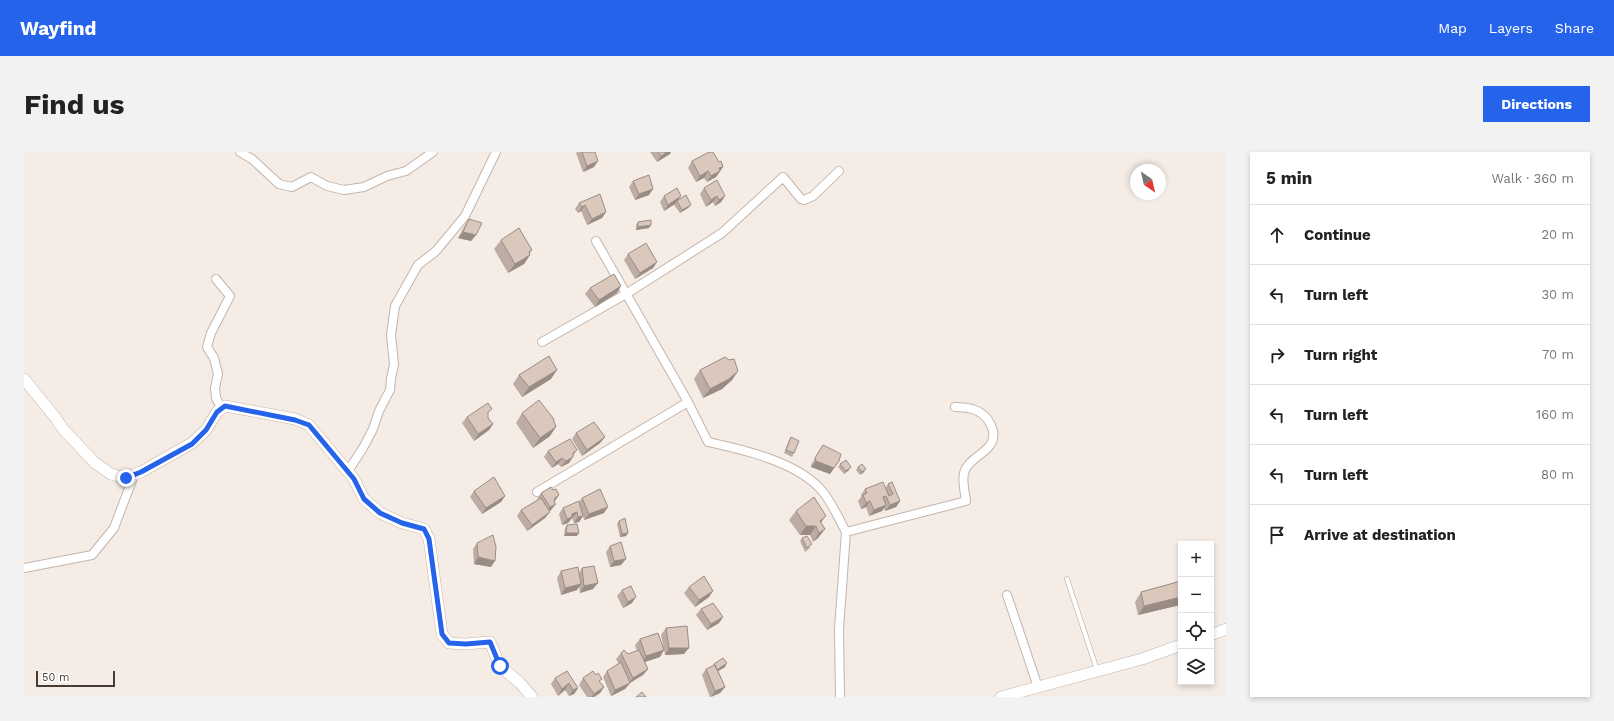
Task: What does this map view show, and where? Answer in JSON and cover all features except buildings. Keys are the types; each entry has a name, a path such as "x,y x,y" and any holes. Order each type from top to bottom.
{"street":[{"path":"240,152 252,159 279,184 292,187 311,177 327,186 344,190 364,187 388,176 406,171 433,152"},
{"path":"348,471 373,429 379,411 390,390 390,378 394,364 391,335 395,306 418,265 436,251 464,216 496,152"},
{"path":"542,342 626,294 722,233 783,177 801,199 804,200 813,196 839,170"},
{"path":"596,241 655,342 708,442 771,458 808,477 824,492 846,532 839,629 840,697"},
{"path":"216,279 230,296 211,333 207,347 214,358 218,374 215,388 216,398 222,409"},
{"path":"24,379 63,429 95,463 111,474 126,478 192,444 206,430 217,412 225,406 295,420 309,425 354,479 364,499 380,513 402,523 424,529 429,539 442,634 449,643 460,644 490,642 500,666 520,683 532,697"},
{"path":"538,492 688,402"},
{"path":"846,532 966,501 964,473 970,463 990,446 994,438 991,424 984,414 967,407 955,407"},
{"path":"24,568 92,555 114,528 134,475"},
{"path":"1007,595 1038,687"},
{"path":"1214,633 1226,629"},
{"path":"1001,697 1142,659 1178,646"}],"lane":[{"path":"1067,579 1097,670"}],"route":[{"path":"126,478 141,472 162,459 192,444 206,430 217,412 225,406 295,420 309,425 354,479 364,499 380,513 402,523 424,529 429,539 442,634 449,643 466,644 490,642 500,666"}]}
